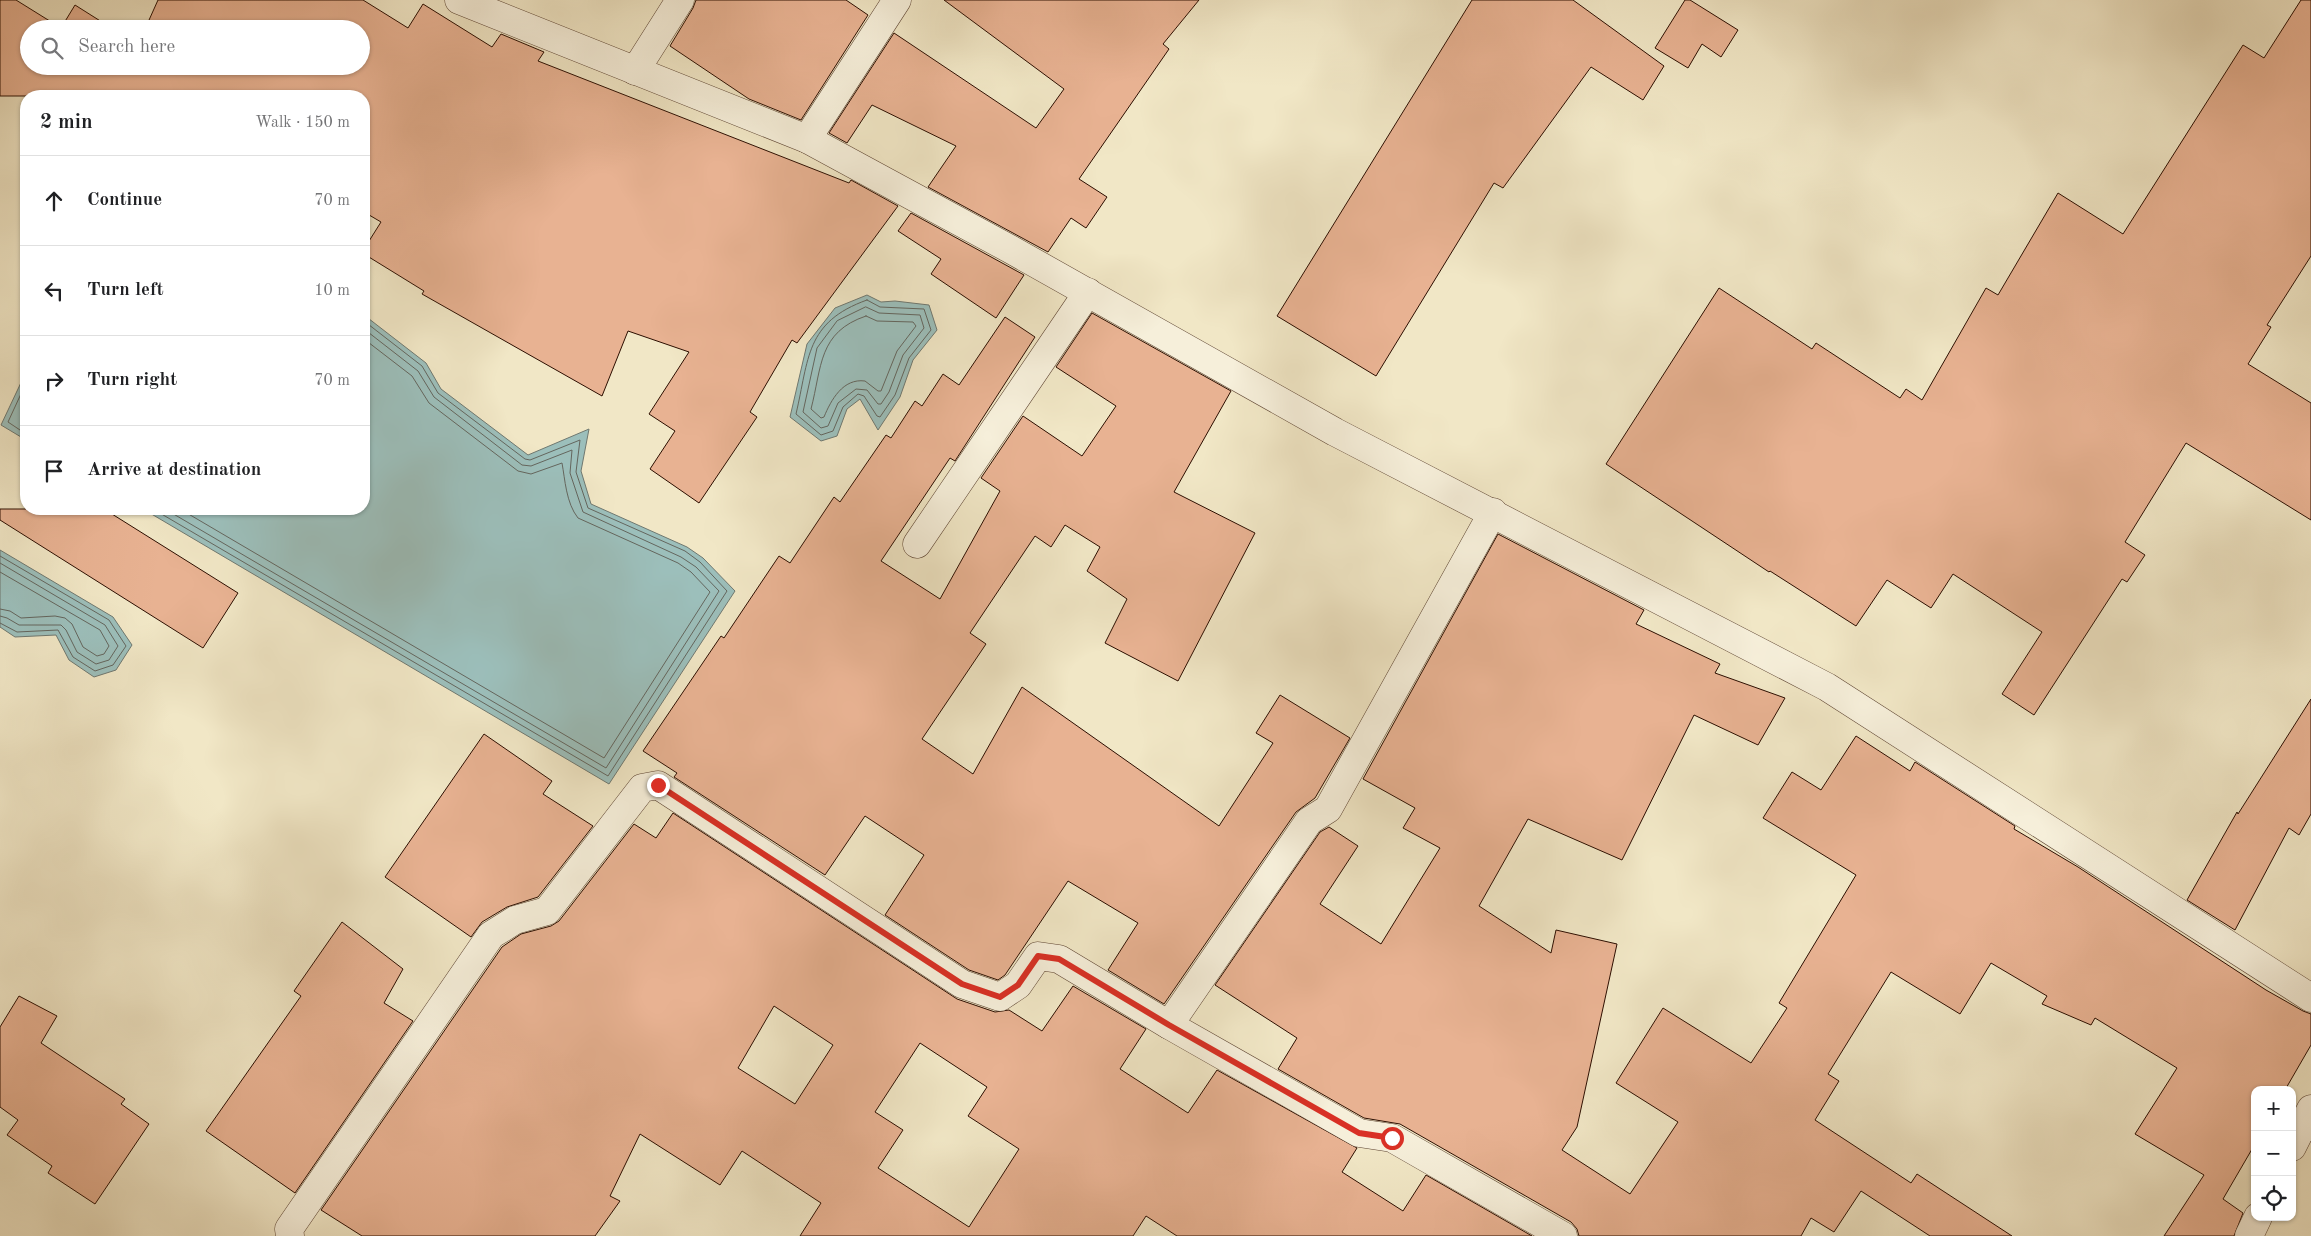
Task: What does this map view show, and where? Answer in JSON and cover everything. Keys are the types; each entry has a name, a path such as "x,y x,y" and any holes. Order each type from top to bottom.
{"street":[{"path":"459,0 807,138 1088,292 1335,432 1493,512 1827,687 2311,998"},
{"path":"635,71 680,0"},
{"path":"807,138 897,0"},
{"path":"917,544 1088,292"},
{"path":"1169,1025 1309,821 1328,809 1493,512"},
{"path":"290,1236 289,1229 491,935 515,920 547,911 642,788 658,785 962,984 1000,997 1018,985 1038,956 1059,959 1169,1025 1359,1133 1392,1138 1563,1236"},
{"path":"2296,1139 2311,1109"},
{"path":"2249,1236 2256,1221"}],"water":[{"path":"867,295 881,302 895,301 929,305 937,330 913,360 900,397 878,430 860,399 847,409 837,436 821,441 790,417 807,344 835,308"},
{"path":"370,320 426,363 441,389 528,455 589,429 581,471 591,504 687,547 703,558 735,591 609,784 153,515 370,515"},
{"path":"20,385 20,436 1,425"},
{"path":"0,550 113,617 132,645 116,670 94,677 69,660 56,635 15,637 0,627"}],"building":[{"path":"0,0 16,0 48,20 20,20 20,75 370,75 370,20 149,20 158,0 363,0 408,28 423,4 492,47 501,34 544,52 538,61 849,183 851,180 898,206 797,343 792,340 750,412 757,417 699,503 650,469 675,431 649,414 689,352 628,331 602,396 422,294 424,291 370,258 370,239 381,222 370,216 370,90 20,90 20,96 0,96"},
{"path":"696,0 846,0 868,15 801,120 749,99 670,46"},
{"path":"944,0 1199,0 1163,44 1169,49 1079,179 1107,197 1086,228 1071,218 1048,252 928,187 956,146 872,105 847,143 829,133 894,33 1036,128 1064,89"},
{"path":"1472,0 1573,0 1664,66 1643,100 1591,67 1503,188 1494,183 1376,376 1277,316"},
{"path":"1685,0 1690,0 1738,30 1721,57 1702,44 1688,68 1655,48"},
{"path":"2301,0 2311,0 2311,256 2267,325 2271,327 2248,364 2311,403 2311,520 2186,443 2125,542 2145,555 2127,582 2122,579 2034,715 2002,694 2042,632 1953,574 1931,608 1887,580 1856,626 1769,572 1606,464 1719,288 1812,349 1816,343 1900,398 1906,389 1922,400 1986,288 1998,295 2058,193 2123,234 2243,45 2264,58"},
{"path":"75,5 99,20 66,20"},
{"path":"911,213 1024,275 996,318 931,274 941,259 898,231"},
{"path":"1092,313 1231,391 1174,492 1255,533 1178,681 1105,643 1127,599 1087,571 1100,547 1065,525 1051,547 1035,536 970,633 986,644 922,739 973,774 1022,687 1219,826 1273,743 1256,733 1280,695 1350,738 1315,798 1296,812 1164,1004 1108,970 1138,923 1068,881 1005,975 998,980 969,970 885,915 924,855 865,816 825,875 674,777 677,773 643,751 721,636 724,638 779,556 790,563 834,497 840,502 886,435 891,438 915,401 922,406 943,374 959,385 1005,317 1035,337 955,461 950,458 881,561 940,599 1000,491 981,478 1023,416 1082,456 1116,406 1056,367"},
{"path":"0,509 20,509 20,515 114,515 238,593 203,648 0,520"},
{"path":"1498,534 1644,610 1636,624 1720,664 1715,673 1785,698 1758,745 1694,715 1622,860 1528,819 1479,906 1551,953 1556,930 1617,944 1577,1127 1562,1150 1630,1194 1678,1122 1616,1083 1663,1008 1751,1063 1787,1008 1779,1003 1856,875 1763,818 1792,772 1821,790 1856,736 1910,771 1915,762 2015,826 2014,829 2078,867 2266,990 2311,1014 2311,1045 2287,1086 2251,1086 2251,1151 2223,1199 2243,1213 2234,1236 2164,1236 2204,1175 2135,1134 2177,1068 2095,1018 2091,1025 2042,1004 2047,996 1991,963 1960,1014 1891,972 1828,1074 1839,1081 1815,1120 1911,1183 1917,1174 2012,1236 1930,1236 1861,1191 1834,1232 1811,1218 1801,1236 1579,1236 1577,1229 1571,1222 1400,1124 1364,1118 1278,1069 1297,1038 1215,985 1320,832 1329,827 1358,846 1320,904 1381,944 1440,848 1403,828 1415,808 1363,779"},
{"path":"2311,699 2311,814 2299,835 2289,828 2235,930 2187,900 2237,812 2238,814"},
{"path":"484,734 552,781 543,794 593,826 538,897 507,907 482,922 471,937 385,877"},
{"path":"673,813 957,999 995,1012 1009,1010 1042,1031 1073,986 1146,1029 1120,1069 1188,1113 1217,1070 1357,1148 1342,1172 1403,1211 1426,1175 1532,1236 1177,1236 1146,1216 1133,1236 800,1236 821,1203 742,1151 720,1185 640,1134 610,1196 620,1201 595,1236 362,1236 321,1210 502,947 521,934 551,926 559,921 634,824 656,838","holes":["774,1006 833,1045 795,1104 738,1068","920,1043 987,1087 968,1116 1019,1149 969,1227 878,1168 903,1130 875,1112"]},
{"path":"342,922 403,969 384,1003 413,1021 295,1193 206,1131 301,996 294,991"},
{"path":"19,996 57,1016 41,1043 125,1099 121,1104 149,1124 95,1204 48,1173 52,1166 7,1135 18,1120 0,1107 0,1027"}],"route":[{"path":"658,785 962,984 1000,997 1018,985 1038,956 1059,959 1169,1025 1359,1133 1392,1138"}]}
